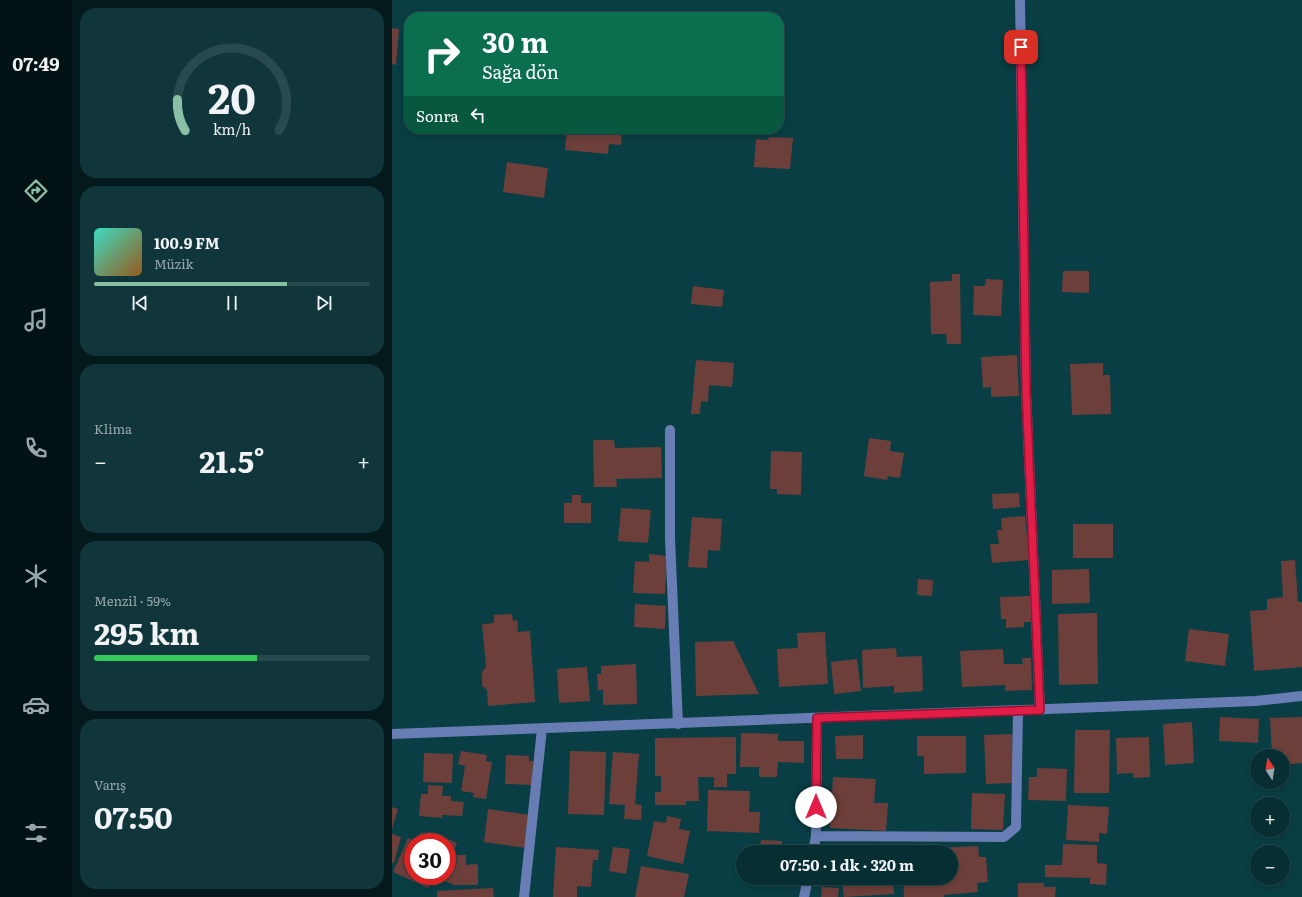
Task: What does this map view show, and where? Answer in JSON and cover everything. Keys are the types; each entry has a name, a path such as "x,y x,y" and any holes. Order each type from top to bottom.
{"street":[{"path":"1020,0 1026,391 1040,710"},
{"path":"670,430 670,538 678,724"},
{"path":"392,734 1040,710 1255,701 1302,696"},
{"path":"816,836 1004,837 1016,828 1018,710"},
{"path":"814,845 816,836 817,718"},
{"path":"524,897 542,729"},
{"path":"804,897 807,885"}],"building":[{"path":"392,28 399,29 396,65 392,64"},
{"path":"567,134 622,134 621,145 609,144 608,154 565,150"},
{"path":"769,137 793,138 790,169 754,167 756,139 768,140"},
{"path":"507,162 548,168 544,198 503,192"},
{"path":"1063,271 1089,271 1089,293 1062,292"},
{"path":"952,274 960,274 961,344 947,344 946,334 931,334 930,282 952,281"},
{"path":"986,279 1003,280 1001,316 973,315 974,286 985,286"},
{"path":"693,286 724,290 722,307 691,304"},
{"path":"1017,355 1019,396 991,397 991,387 983,388 981,357"},
{"path":"696,360 734,363 732,387 709,385 708,402 701,401 700,414 691,414"},
{"path":"1103,363 1103,375 1110,375 1111,414 1072,415 1070,364"},
{"path":"869,438 891,441 890,451 904,453 900,478 888,476 887,480 864,476"},
{"path":"593,440 614,440 615,448 661,447 662,478 616,479 617,487 594,487"},
{"path":"771,451 802,452 801,495 777,494 777,489 770,489"},
{"path":"1019,493 1020,507 993,509 992,494"},
{"path":"572,495 581,495 581,503 591,503 591,523 564,523 564,503 572,503"},
{"path":"621,508 651,510 648,543 618,541"},
{"path":"1025,516 1029,560 992,563 990,544 999,544 997,530 1002,530 1001,518"},
{"path":"692,517 722,519 720,551 708,550 707,568 688,567"},
{"path":"1073,524 1113,524 1113,558 1073,558"},
{"path":"649,554 667,556 665,594 633,593 635,561 649,562"},
{"path":"1295,560 1298,602 1302,602 1302,667 1254,671 1250,611 1267,610 1267,599 1283,597 1281,561"},
{"path":"1089,569 1090,603 1052,604 1052,570"},
{"path":"918,579 933,580 932,596 917,595"},
{"path":"1031,596 1031,622 1024,622 1024,627 1006,628 1006,619 1001,619 1000,597"},
{"path":"635,604 666,606 665,629 634,627"},
{"path":"1097,613 1098,684 1059,685 1058,614"},
{"path":"512,614 513,621 517,620 518,632 530,631 535,702 488,706 487,690 482,686 482,672 486,667 482,624 494,623 494,615"},
{"path":"1189,629 1229,634 1225,666 1185,661"},
{"path":"825,632 828,684 779,687 777,649 798,648 797,633"},
{"path":"733,641 759,694 696,696 695,642"},
{"path":"896,648 897,657 922,656 923,691 894,693 894,686 863,688 862,650"},
{"path":"1003,649 1004,664 1023,664 1022,658 1031,658 1032,690 1005,691 1005,685 962,687 960,651"},
{"path":"857,659 861,691 834,694 831,662"},
{"path":"636,664 637,704 603,705 603,690 598,690 597,674 601,674 601,666"},
{"path":"587,667 590,701 559,703 557,669"},
{"path":"1220,717 1259,719 1258,743 1219,741"},
{"path":"1302,717 1302,763 1290,764 1290,749 1272,749 1270,718"},
{"path":"1192,722 1194,763 1165,765 1163,724"},
{"path":"1075,730 1110,730 1109,793 1074,793"},
{"path":"741,733 778,734 778,741 804,741 804,763 778,762 777,777 759,777 759,767 740,767"},
{"path":"1012,734 1014,783 986,784 984,735"},
{"path":"863,735 863,759 836,759 835,736"},
{"path":"917,736 966,736 966,773 924,774 924,756 917,756"},
{"path":"736,737 736,774 727,774 727,787 714,787 714,777 698,777 699,801 686,801 686,805 655,805 655,792 661,792 661,776 655,776 655,738"},
{"path":"1149,737 1150,777 1133,778 1133,773 1117,774 1116,738"},
{"path":"461,751 487,755 486,761 492,762 486,799 473,797 474,793 461,791 465,766 458,764"},
{"path":"570,751 606,752 604,815 568,814"},
{"path":"613,752 639,754 635,804 642,805 641,820 624,819 625,805 609,804"},
{"path":"424,753 453,754 452,783 423,782"},
{"path":"506,755 529,756 529,761 533,761 532,785 505,784"},
{"path":"1037,768 1067,769 1066,801 1028,800 1029,777 1037,777"},
{"path":"833,777 876,779 874,803 888,803 886,831 830,828"},
{"path":"428,785 443,786 442,796 451,796 451,801 464,802 462,816 442,815 442,818 419,816 421,794 428,794"},
{"path":"708,790 750,791 749,812 760,812 759,833 707,831"},
{"path":"972,793 1005,794 1003,830 971,829"},
{"path":"1068,805 1109,807 1107,834 1099,833 1099,842 1066,840"},
{"path":"392,807 398,809 392,829"},
{"path":"488,809 530,815 526,848 484,842"},
{"path":"667,816 681,819 679,829 690,831 683,864 647,856 654,821 666,823"},
{"path":"392,834 401,837 394,863 392,863"},
{"path":"761,840 782,841 782,845 760,845"},
{"path":"1063,844 1097,845 1097,863 1107,864 1106,885 1090,884 1090,878 1045,877 1045,865 1062,865"},
{"path":"978,846 979,857 986,857 988,882 977,883 978,892 944,895 944,897 904,897 903,885 958,885 958,847"},
{"path":"404,847 404,877 393,872"},
{"path":"556,847 599,850 598,860 593,860 591,887 577,886 577,897 553,897"},
{"path":"613,847 630,849 626,874 609,871"},
{"path":"456,855 466,855 466,865 478,864 478,885 456,885"},
{"path":"641,866 689,874 684,897 635,897"},
{"path":"1018,883 1044,883 1044,887 1056,887 1055,897 1018,897"},
{"path":"421,885 429,885 428,888"},
{"path":"843,885 893,885 894,894 844,897"},
{"path":"822,887 839,888 838,897 821,897"},
{"path":"493,888 494,897 437,897 437,891"}],"route":[{"path":"816,807 817,718 1040,710 1026,391 1021,47"}]}
